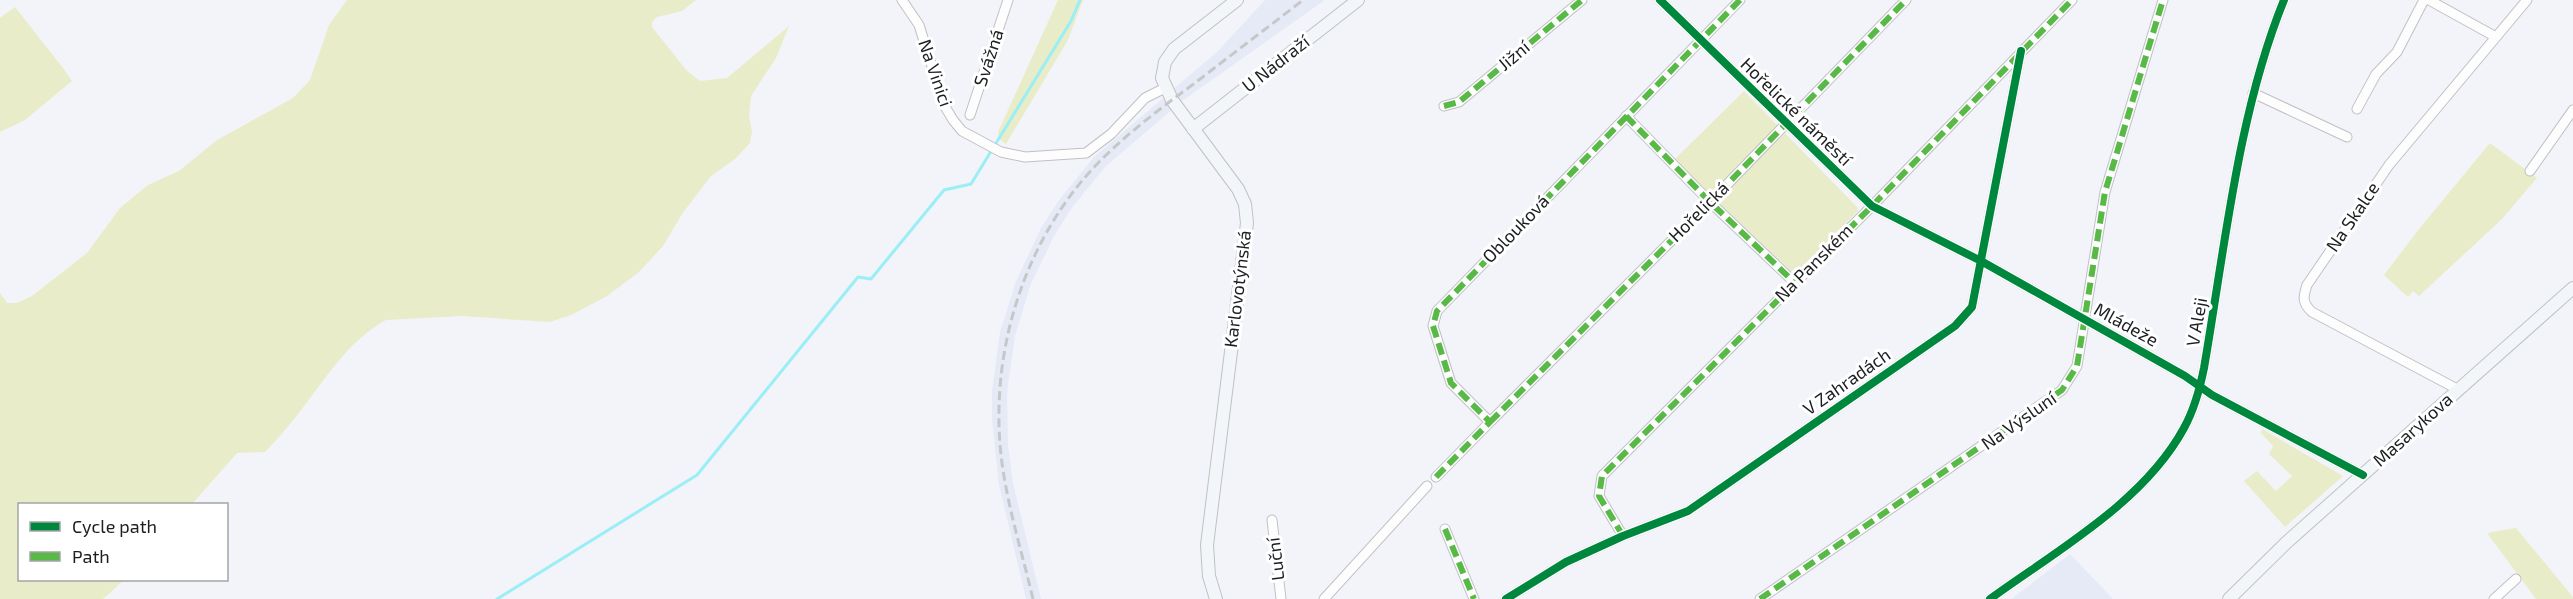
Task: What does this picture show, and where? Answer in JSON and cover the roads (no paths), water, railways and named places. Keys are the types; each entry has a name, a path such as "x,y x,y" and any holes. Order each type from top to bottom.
{"street":[{"name":"Na Vinici","path":"902,0 919,25 944,105 953,120 962,131 1001,152 1025,157 1086,153 1111,134 1145,98 1165,88"},
{"name":"Svážná","path":"970,115 1008,0"},
{"path":"1165,88 1162,74 1169,54 1237,0"},
{"name":"U Nádraží","path":"1193,129 1358,0"},
{"name":"Jižní","path":"1444,106 1459,102 1582,0"},
{"name":"Hořelické náměstí","path":"1660,0 1872,206"},
{"name":"Oblouková","path":"1490,422 1451,382 1433,326 1437,311 1740,0"},
{"name":"Hořelická","path":"1490,422 1710,202 1906,0"},
{"name":"Na Panském","path":"1623,536 1599,495 1602,476 1872,206 2072,0"},
{"name":"Na Výsluní","path":"1760,599 2062,390 2077,366 2105,192 2163,0"},
{"name":"V Aleji","path":"1990,599 2117,508 2164,458 2185,428 2200,386 2253,93 2272,29 2284,0"},
{"path":"2357,109 2376,74 2397,52 2424,0"},
{"path":"2429,0 2496,37"},
{"name":"Na Skalce","path":"2459,390 2312,312 2306,306 2303,297 2307,285 2389,165 2527,0"},
{"name":"V Zahradách","path":"1506,599 1566,562 1623,536 1688,511 1954,326 1972,307 2021,51"},
{"name":"Karlovotýnská","path":"1165,88 1238,189 1245,204 1247,223 1207,545 1209,576 1216,599"},
{"path":"2253,93 2347,137"},
{"path":"2530,171 2573,111"},
{"path":"1626,116 1710,202 1794,282"},
{"name":"Mládeže","path":"1872,206 1981,261 2212,395 2363,475"},
{"name":"Masarykova","path":"2229,599 2266,562 2573,288"},
{"path":"1436,477 1490,422"},
{"path":"1324,599 1427,486"},
{"name":"Luční","path":"1272,520 1281,599"},
{"path":"1446,529 1474,599"},
{"path":"2493,599 2516,579"}],"waterway":[{"path":"497,599 697,475 858,277 871,279 944,190 971,184 1071,21 1080,0"}],"railway":[{"path":"1033,599 1005,483 1000,444 999,406 1002,367 1009,329 1020,292 1035,256 1053,222 1075,190 1111,150 1303,0"}]}
